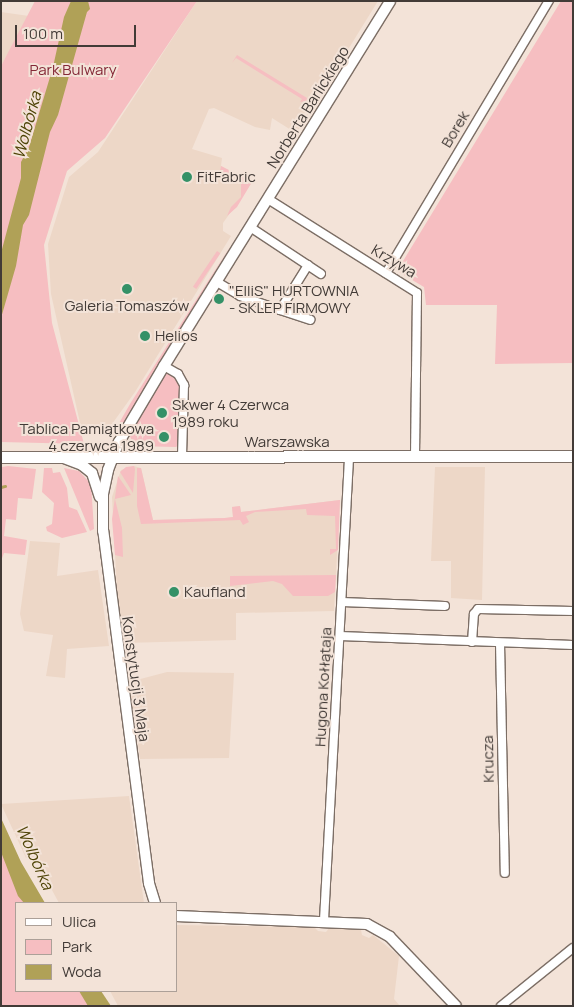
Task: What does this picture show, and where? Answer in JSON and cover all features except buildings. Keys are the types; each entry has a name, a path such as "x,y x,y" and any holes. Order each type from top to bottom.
{"main road":[{"name":"Warszawska","path":"2,457 573,456"}],"street":[{"name":"Norberta Barlickiego","path":"111,458 164,366 390,1"},
{"name":"Borek","path":"386,273 549,1"},
{"name":"Krzywa","path":"268,199 413,288 420,301 415,456"},
{"path":"250,228 322,274"},
{"path":"280,310 308,265"},
{"path":"217,282 240,296 310,320"},
{"path":"164,366 178,374 184,385 182,457"},
{"name":"Hugona Kołłątaja","path":"324,920 349,456"},
{"path":"63,458 82,465 92,473 98,483 101,510"},
{"name":"Konstytucji 3 Maja","path":"111,458 101,510 148,883 155,902"},
{"path":"342,602 445,606"},
{"path":"472,642 474,614 478,609 573,611"},
{"path":"340,636 573,645"},
{"name":"Krucza","path":"500,643 505,873"},
{"path":"178,916 358,922 383,931 456,1006"},
{"path":"501,1006 573,948"}],"shaded area":[{"path":"197,1 378,1 289,145 283,141 291,130 272,118 270,130 255,127 214,108 209,109 192,149 222,158 221,166 252,182 223,223 223,231 231,236 135,392 107,431 98,436 83,436 51,294 48,244 69,177 98,152"},
{"path":"1,12 29,16 1,66"},
{"path":"134,466 141,468 153,520 225,518 233,517 232,507 240,506 241,512 340,500 334,611 236,613 236,640 124,643 117,590 112,497 121,470"},
{"path":"435,467 485,467 482,600 451,598 451,561 431,561"},
{"path":"30,541 60,543 57,576 98,570 109,646 67,649 65,678 46,676 53,635 24,631 20,614"},
{"path":"167,672 234,673 229,758 140,759 129,682"},
{"path":"129,796 144,902 58,902 34,857 26,858 1,804"},
{"path":"178,925 314,927 318,931 326,932 330,927 361,930 362,935 369,938 373,935 399,956 394,999 400,1006 118,1006 111,992 178,992"}],"green space":[{"name":"Park Bulwary","path":"35,1 197,1 105,138 67,171 44,245 52,323 84,444 1,442 1,66"},
{"path":"561,1 573,1 573,363 495,364 497,305 426,305 424,287 397,271"},
{"path":"237,55 307,98 306,101 300,102 302,99 236,58 232,63"},
{"path":"221,166 252,182 237,207 227,216 231,207 241,197 241,179 220,171"},
{"path":"231,245 117,434 114,432 130,404"},
{"path":"217,251 220,253 196,289 193,287"},
{"name":"Skwer 4 Czerwca 1989 roku","path":"169,373 177,378 180,390 180,444 176,447 134,446 130,436 165,374"},
{"path":"134,466 133,493 120,472 126,467"},
{"path":"2,467 36,469 32,499 18,498 16,520 6,519 4,536 27,540 25,555 4,553 1,561"},
{"path":"44,468 52,468 53,473 60,472 67,488 69,507 77,510 87,532 62,538 47,531 46,527 52,524 54,503 42,492"},
{"path":"64,468 79,471 91,484 94,529 90,531"},
{"path":"137,468 141,468 153,520 225,518 233,517 232,507 240,506 241,512 340,500 338,550 330,555 330,549 336,549 335,516 307,515 306,509 255,512 246,516 249,522 243,525 240,520 141,524 137,506"},
{"path":"118,476 131,495 115,499 122,528 123,557 115,555 112,519"},
{"path":"336,575 335,592 328,596 293,596 282,584 273,581 230,586 230,576"},
{"path":"1,851 28,902 15,902 15,992 82,992 90,1006 1,1006"}],"water":[{"path":"71,1 88,1 90,9 87,12 58,115 50,132 29,215 23,225 16,266 1,318 1,253 21,178 21,162 29,147 53,67 64,17"},
{"path":"1,818 21,862 44,902 23,902 18,896 1,852"},
{"path":"80,992 102,992 111,1006 88,1006"}],"waterway":[{"path":"1,487 5,486"}],"place":[{"name":"FitFabric","path":"187,177"},
{"name":"Galeria Tomaszów","path":"127,289"},
{"name":"\"ElliS\" HURTOWNIA - SKLEP FIRMOWY","path":"219,299"},
{"name":"Helios","path":"145,336"},
{"name":"Skwer 4 Czerwca 1989 roku","path":"162,413"},
{"name":"Tablica Pamiątkowa 4 czerwca 1989","path":"164,437"},
{"name":"Kaufland","path":"174,592"}],"water label":[{"name":"Wolbórka","path":"27,125"},
{"name":"Wolbórka","path":"35,857"}]}
